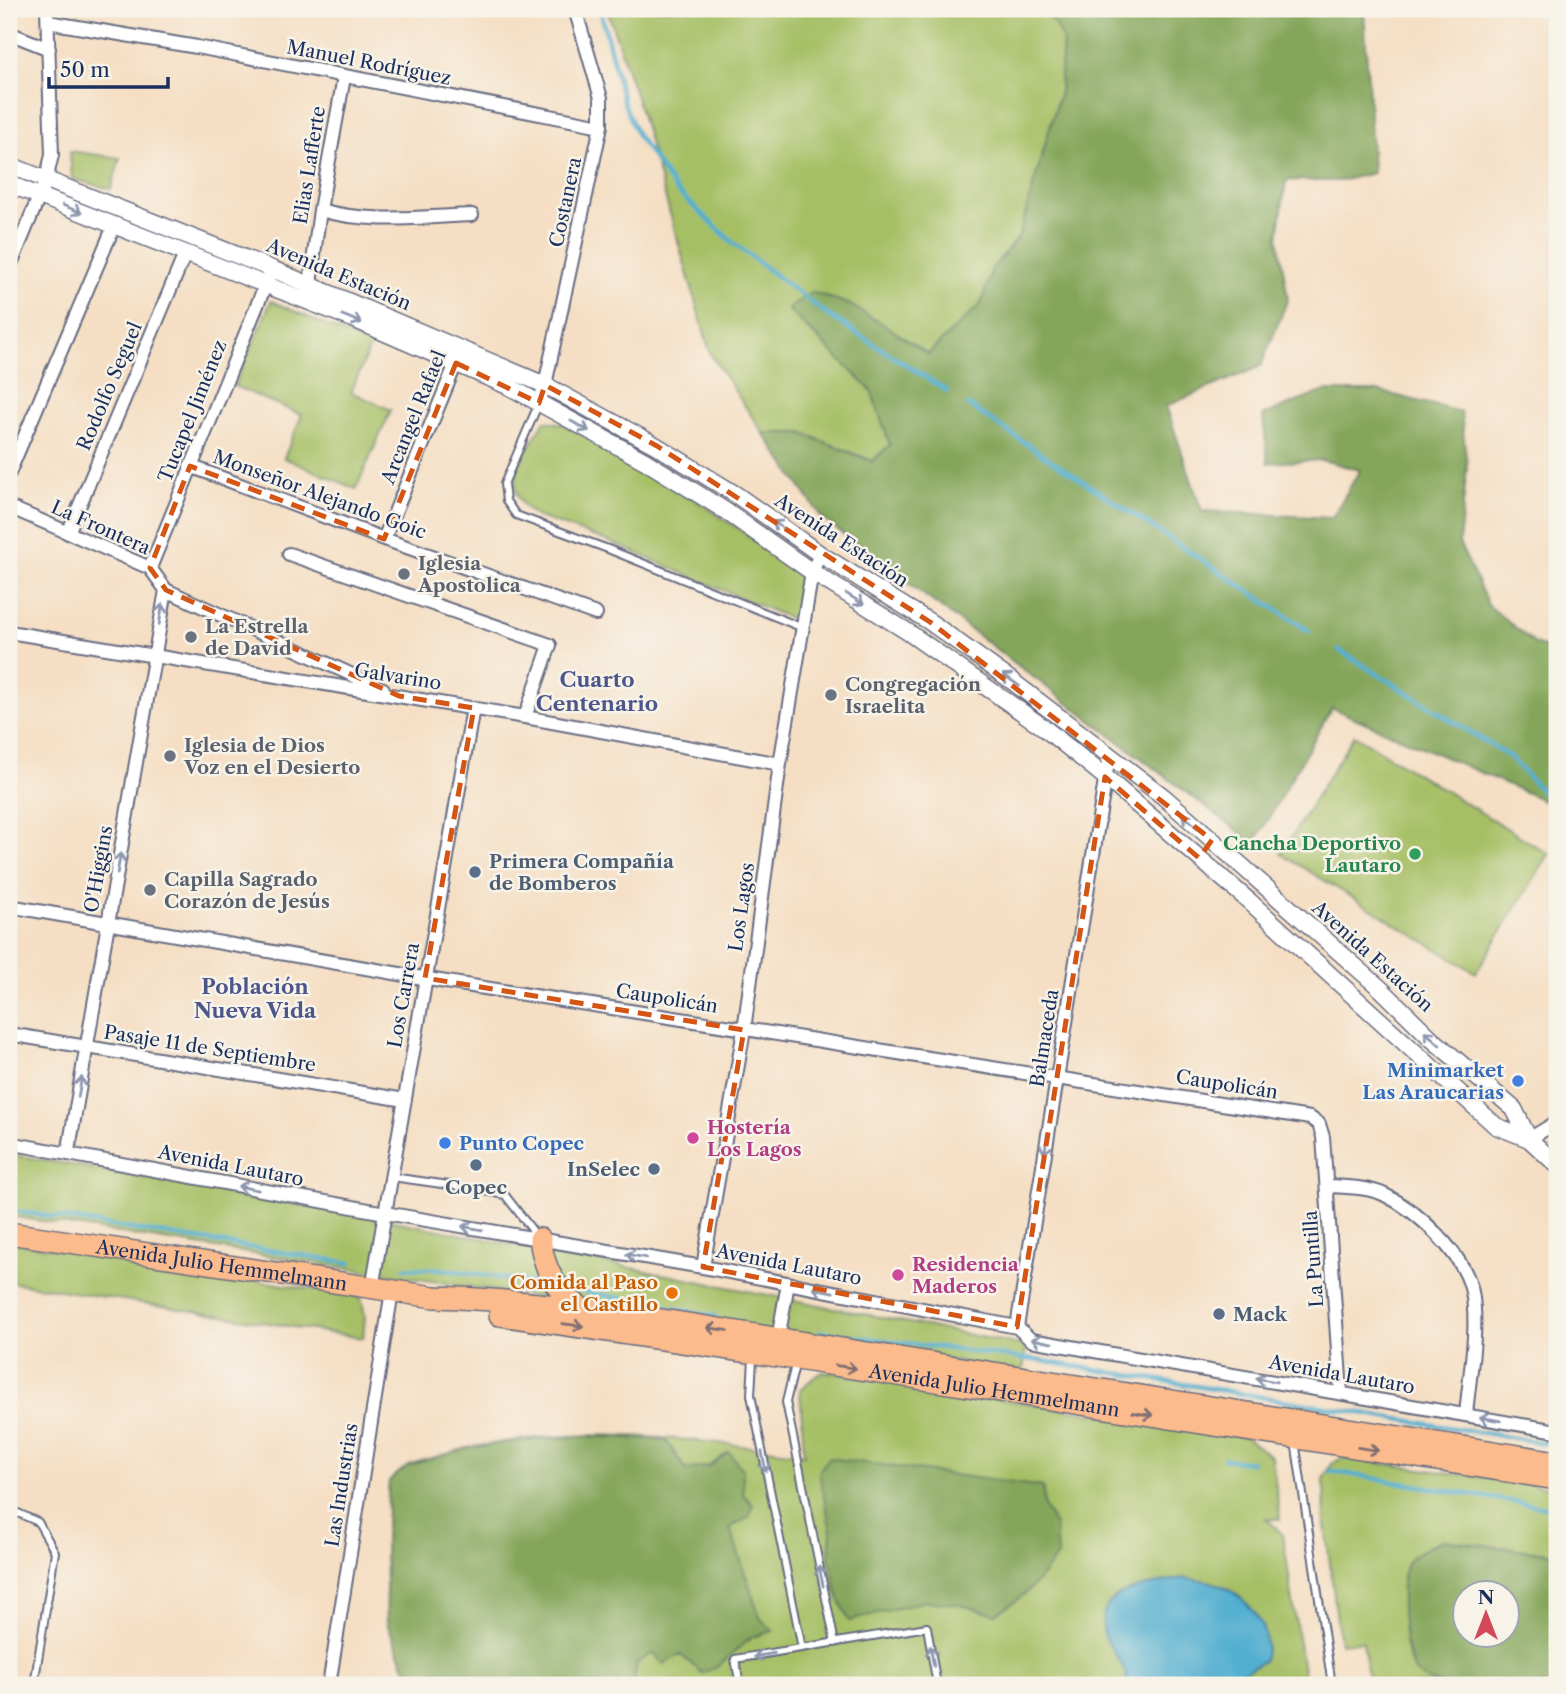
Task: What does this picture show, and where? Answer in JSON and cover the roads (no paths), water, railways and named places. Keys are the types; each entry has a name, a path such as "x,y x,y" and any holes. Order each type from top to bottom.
{"highway":[{"name":"Avenida Julio Hemmelmann","path":"9,1233 434,1297 474,1298 581,1309 754,1344 778,1339 799,1350"},
{"path":"540,1240 542,1258 550,1278 581,1309"},
{"name":"Avenida Julio Hemmelmann","path":"434,1297 473,1311 799,1350 1294,1429 1557,1479"},
{"name":"Avenida Julio Hemmelmann","path":"1294,1429 1557,1462"}],"street":[{"name":"Costanera","path":"539,403 601,126 601,98 575,9"},
{"name":"Manuel Rodríguez","path":"47,15 344,77 601,126"},
{"path":"9,270 46,180 52,155 47,15"},
{"path":"9,33 49,49"},
{"name":"Elias Lafferte","path":"309,294 320,210 344,77"},
{"name":"Avenida Estación","path":"9,165 459,356 545,385 736,494 820,554 930,622 1164,797 1514,1110 1529,1139 1557,1165"},
{"name":"Avenida Estación","path":"9,184 185,254 268,277"},
{"path":"320,210 339,216 379,219 472,215"},
{"path":"9,473 114,226"},
{"name":"Rodolfo Seguel","path":"68,533 185,254"},
{"name":"Tucapel Jiménez","path":"150,568 268,277"},
{"name":"Avenida Estación","path":"459,356 645,461 724,510 812,572 908,632 1043,727 1199,858 1496,1126 1529,1139"},
{"name":"Arcangel Rafael","path":"384,539 459,356"},
{"name":"Monseñor Alejando Goic","path":"190,466 384,539 596,614"},
{"name":"La Frontera","path":"9,508 150,568 166,590 399,696"},
{"path":"289,554 550,645 525,717"},
{"name":"Los Lagos","path":"703,1267 744,1030 780,764 812,572 820,554"},
{"name":"O'Higgins","path":"68,1154 166,590"},
{"name":"Galvarino","path":"9,632 473,708 780,764"},
{"name":"Los Carrera","path":"382,1290 385,1213 473,708"},
{"name":"Balmaceda","path":"1017,1326 1109,756"},
{"path":"1199,858 1212,840"},
{"name":"Caupolicán","path":"9,906 744,1030 1297,1115 1310,1118 1319,1124"},
{"name":"Pasaje 11 de Septiembre","path":"9,1034 405,1100"},
{"path":"1529,1139 1557,1122"},
{"name":"La Puntilla","path":"1319,1124 1328,1186 1342,1393"},
{"name":"Avenida Lautaro","path":"9,1143 1017,1326 1031,1340 1557,1431"},
{"path":"1328,1186 1357,1188 1383,1194 1413,1211 1451,1252 1464,1271 1472,1290 1475,1313 1466,1415"},
{"path":"778,1339 788,1283"},
{"name":"Las Industrias","path":"329,1685 382,1290"}],"lane":[{"path":"539,403 504,484 506,501 516,515 803,628"},
{"path":"391,1177 456,1186"},
{"path":"476,1189 505,1195 540,1240"},
{"path":"754,1344 751,1395 802,1648"},
{"path":"799,1350 786,1402 835,1643"},
{"path":"1294,1429 1332,1685"},
{"path":"9,1509 38,1521 55,1552 34,1685"},
{"path":"740,1685 735,1660 927,1627 937,1685"}],"water":[{"path":"1185,1578 1217,1584 1248,1605 1262,1625 1266,1648 1264,1661 1221,1685 1127,1685 1123,1667 1103,1629 1105,1611 1111,1601 1129,1591"}],"waterway":[{"path":"600,9 623,101 637,135 675,189 732,242 825,313 947,391"},
{"path":"968,405 1309,631"},
{"path":"1339,650 1510,757 1557,808"},
{"path":"9,1210 351,1263"},
{"path":"404,1268 441,1269 540,1284"},
{"path":"576,1290 715,1316"},
{"path":"820,1332 1042,1361 1557,1445"},
{"path":"1224,1459 1252,1462"},
{"path":"1330,1471 1557,1509"}],"place":[{"name":"Iglesia Apostolica","path":"404,574"},
{"name":"La Estrella de David","path":"191,637"},
{"name":"Congregación Israelita","path":"831,695"},
{"name":"Iglesia de Dios Voz en el Desierto","path":"170,756"},
{"name":"Cancha Deportivo Lautaro","path":"1415,854"},
{"name":"Primera Compañía de Bomberos","path":"475,872"},
{"name":"Capilla Sagrado Corazón de Jesús","path":"150,890"},
{"name":"Minimarket Las Araucarias","path":"1518,1081"},
{"name":"Hostería Los Lagos","path":"693,1138"},
{"name":"Punto Copec","path":"445,1143"},
{"name":"Copec","path":"476,1165"},
{"name":"InSelec","path":"654,1169"},
{"name":"Residencia Maderos","path":"898,1275"},
{"name":"Comida al Paso el Castillo","path":"672,1293"},
{"name":"Mack","path":"1219,1314"}],"district":[{"name":"Cuarto Centenario","path":"597,692"},
{"name":"Población Nueva Vida","path":"255,999"}]}
